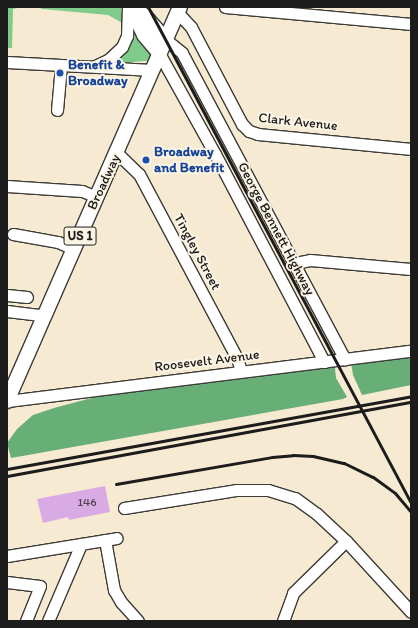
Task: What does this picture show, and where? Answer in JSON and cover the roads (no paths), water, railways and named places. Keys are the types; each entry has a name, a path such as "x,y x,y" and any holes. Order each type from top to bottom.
{"main road":[{"name":"George Bennett Highway","path":"132,7 145,16 165,39"},
{"name":"George Bennett Highway","path":"132,7 144,35 159,53"},
{"name":"Broadway","path":"7,401 179,10"}],"street":[{"path":"93,67 108,60 122,47 127,36 128,7"},
{"path":"225,7 411,24"},
{"name":"Clark Avenue","path":"179,10 191,27 242,124 249,131 258,134 411,149"},
{"name":"George Bennett Highway","path":"165,39 182,52 345,359"},
{"name":"George Bennett Highway","path":"159,53 219,161 324,362"},
{"path":"7,62 152,70"},
{"path":"57,110 61,65"},
{"name":"Tingley Street","path":"117,153 139,174 237,358 241,371"},
{"path":"7,186 82,191 97,197"},
{"path":"13,234 58,242 74,249"},
{"path":"295,263 310,260 411,269"},
{"path":"7,295 27,297"},
{"path":"7,311 45,316"},
{"name":"Roosevelt Avenue","path":"7,401 411,351"},
{"path":"124,508 221,491 268,490 295,498 306,505 346,541 411,612"},
{"path":"7,556 117,538"},
{"path":"105,540 114,590 121,602 138,621"},
{"path":"283,621 293,594 346,541"},
{"path":"48,621 81,544"},
{"path":"7,582 40,586 26,621"}],"railway":[{"path":"148,7 411,503"},
{"path":"7,469 411,396"},
{"path":"7,476 411,402"},
{"path":"116,484 272,457 293,455 313,456 344,463 373,477 395,493 411,512"}],"place":[{"name":"Benefit & Broadway","path":"60,73"},
{"name":"Broadway and Benefit","path":"146,160"}]}
